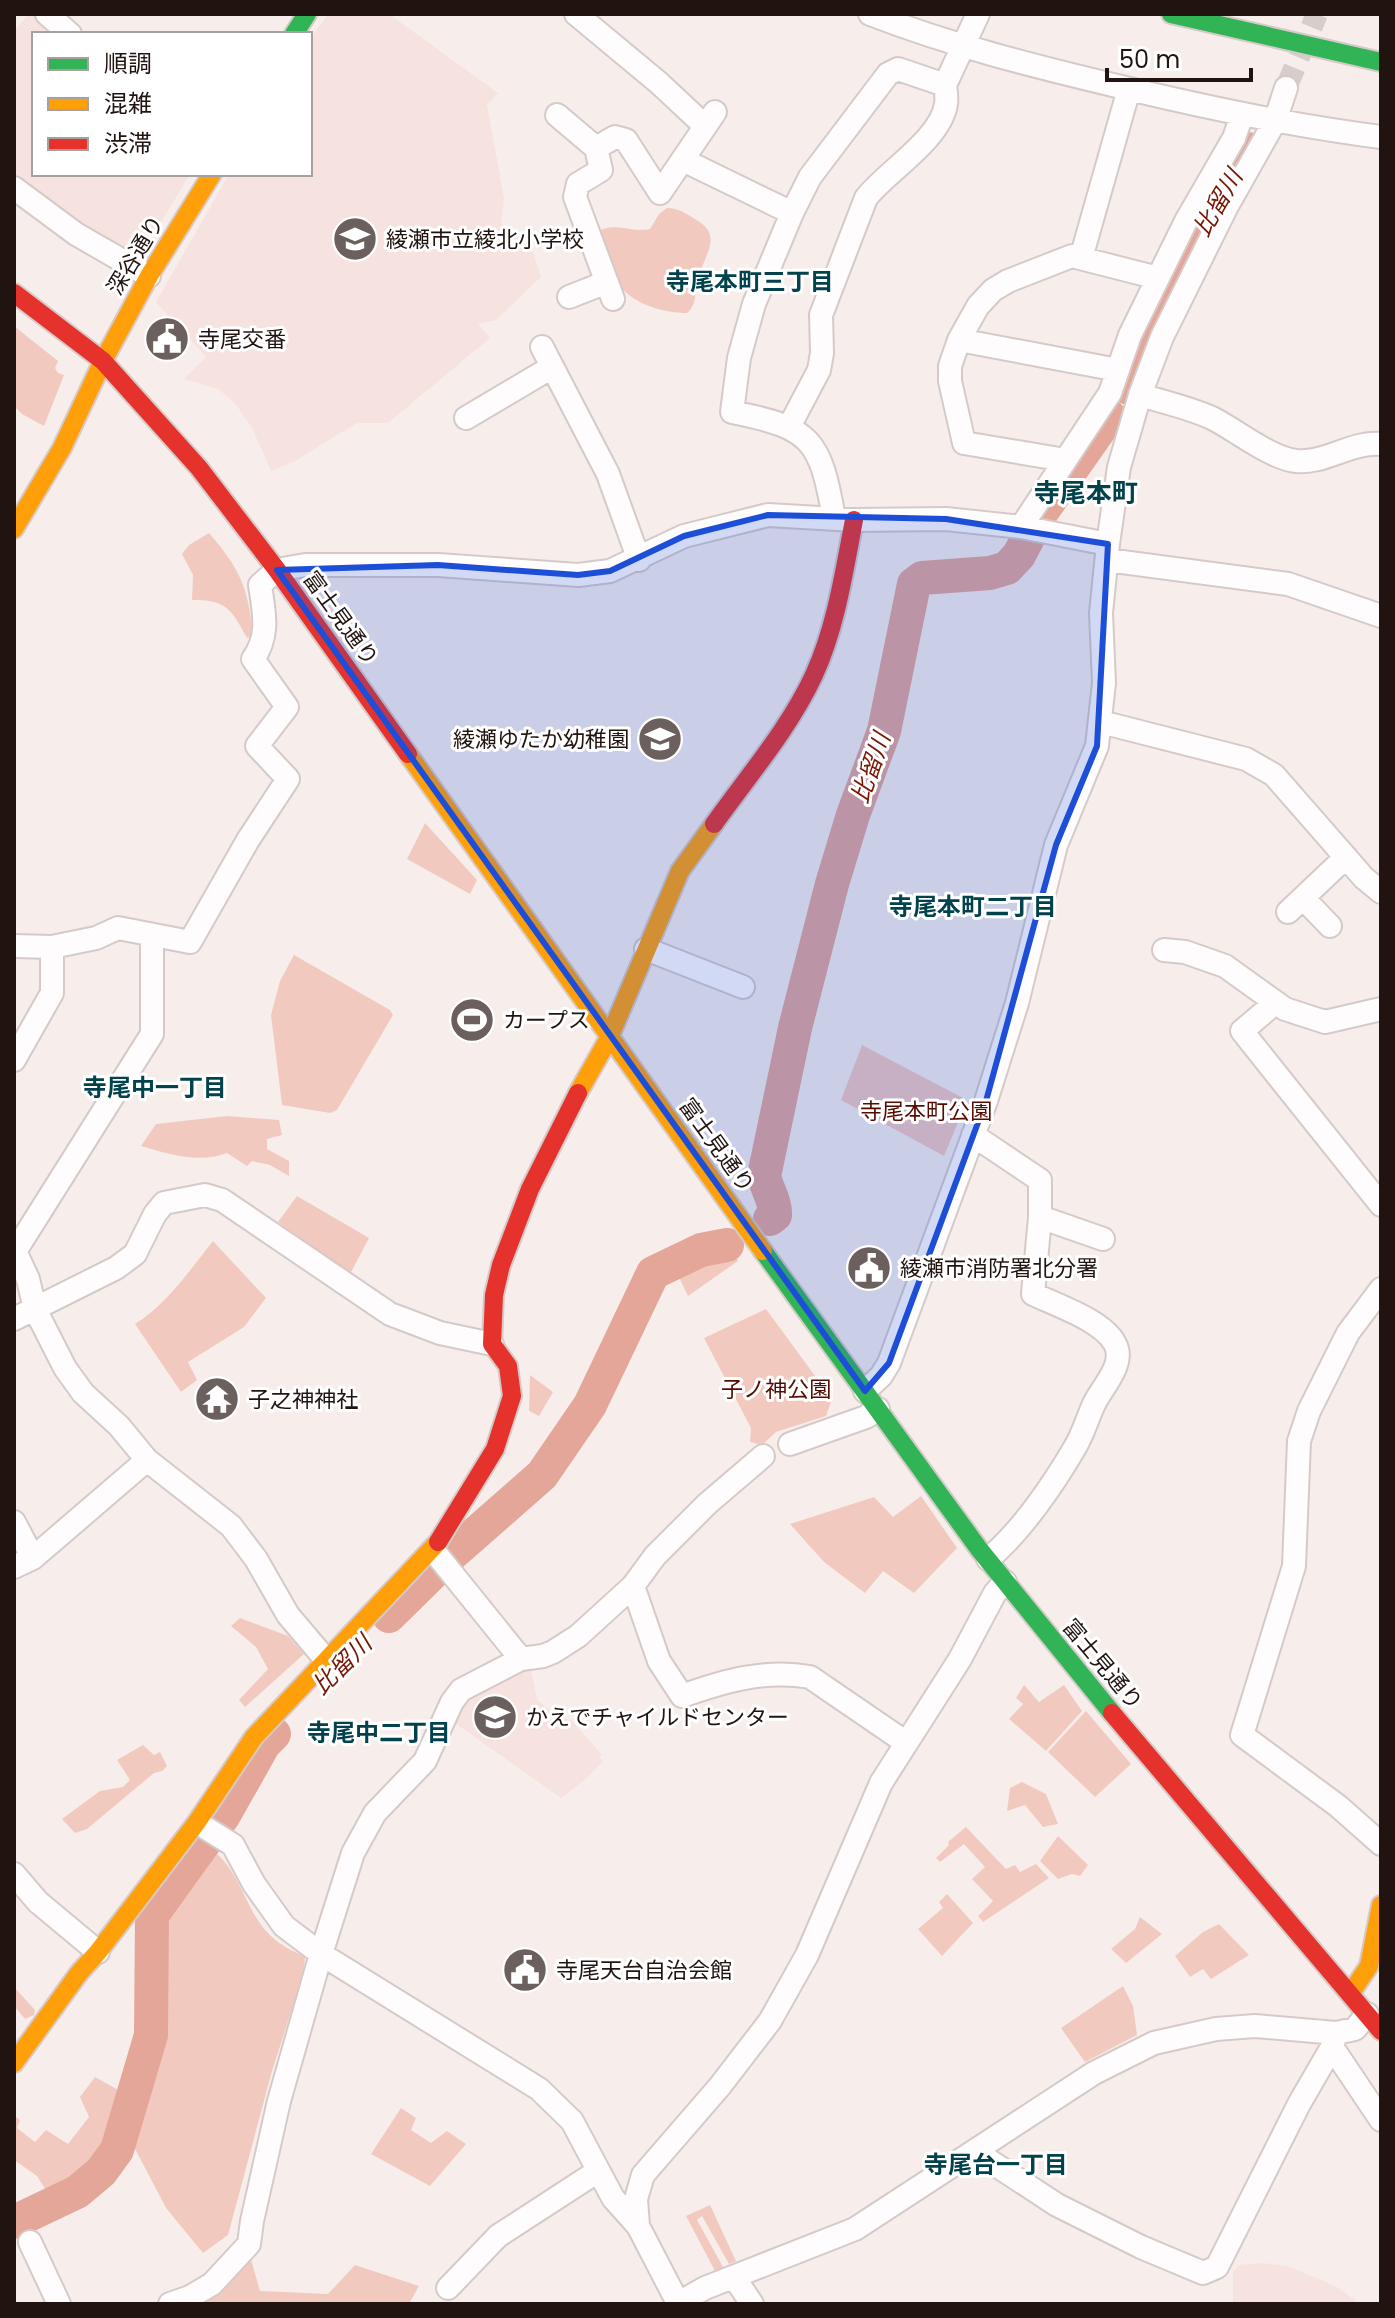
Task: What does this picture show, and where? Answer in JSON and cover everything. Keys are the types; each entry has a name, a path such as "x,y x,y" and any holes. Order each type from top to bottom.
{"main road":[{"path":"295,32 307,14"},
{"path":"1171,14 1381,62"},
{"name":"深谷通り","path":"14,529 62,448 103,361 149,276 211,176"},
{"name":"富士見通り","path":"14,293 103,361 199,468 277,570 609,1038 1005,1582 1374,2023"},
{"path":"14,2063 79,1973 206,1828 254,1737 327,1661 442,1560 495,1449 512,1396 508,1366 492,1344 494,1295 501,1265 530,1189 564,1117 609,1038 680,871 781,731 814,675 836,610 844,519"},
{"path":"1350,1994 1369,1966 1381,1905"}],"street":[{"path":"576,14 659,83 710,119 660,193 626,140 615,137 596,148"},
{"path":"870,14 966,46 1129,89 1242,115 1381,137"},
{"path":"789,427 819,370 821,315 866,198 876,185 908,161 936,125 946,105 945,85 966,46 978,14"},
{"path":"844,519 818,453 806,438 789,427 732,412 739,358 754,304 810,177 888,74 898,69 945,85"},
{"path":"790,1444 866,1417 973,1135 1017,1003 1056,845 1064,820 1089,770 1101,722 1104,683 1101,613 1108,552 1119,467 1140,395 1162,337 1191,276 1275,121 1286,88"},
{"path":"1081,258 1129,89"},
{"path":"557,115 596,148 601,170 578,184 575,197 610,291 569,297"},
{"path":"1029,528 1065,460 1110,393 1130,335 1186,221 1234,138 1242,115"},
{"path":"683,160 792,213"},
{"path":"14,188 76,234 149,276"},
{"path":"1065,460 964,443 950,381 950,366 959,340 978,306 993,290 1072,256 1158,278"},
{"path":"959,340 1118,370"},
{"path":"542,347 608,474 639,560"},
{"path":"466,418 552,367"},
{"path":"1140,395 1210,417 1296,461 1317,459 1367,443 1381,444"},
{"path":"14,946 52,947 96,938 118,928 190,942 248,840 288,779 257,746 287,707 253,659 262,646 266,632 260,585 277,570 305,565 438,565 578,575 610,571 639,560 684,536 768,515 946,519 1029,528 1108,552 1288,584 1381,616"},
{"path":"1101,722 1246,759 1274,775 1364,878 1381,892"},
{"path":"1330,926 1296,905 1346,857"},
{"path":"152,936 152,1034 15,1250 28,1279 35,1309 65,1368 83,1393 119,1426 147,1460 231,1526 256,1559 288,1615 327,1661"},
{"path":"14,1060 52,993 52,947"},
{"path":"646,949 743,987"},
{"path":"1164,950 1185,952 1225,966 1285,1009 1325,1022 1381,1009"},
{"path":"1275,1003 1242,1031 1381,1205"},
{"path":"973,1135 1040,1180 1033,1294 1095,1324 1117,1346 1119,1360 1094,1403 1075,1448 1011,1539 988,1559"},
{"path":"14,1319 116,1268 135,1254 164,1203 205,1195 222,1200 390,1314 440,1333 492,1344"},
{"path":"1040,1217 1103,1239"},
{"path":"1381,1289 1348,1333 1309,1411 1299,1441 1294,1566 1242,1735 1338,1806 1381,1844"},
{"path":"170,2304 212,2284 249,2244 279,2101 353,1853 375,1813 425,1761 452,1702 461,1690 521,1659 543,1656 564,1647 633,1586 655,1556 707,1504 763,1456"},
{"path":"14,1522 23,1562 147,1460"},
{"path":"442,1560 521,1659"},
{"path":"638,2226 636,2199 643,2175 720,2086 770,2021 807,1955 876,1794 905,1742 960,1659 995,1593 1005,1582"},
{"path":"633,1586 659,1661 682,1696 716,1684 759,1675 810,1677 905,1742"},
{"path":"206,1828 233,1845 254,1884 284,1926 321,1954 539,2089 572,2121 613,2198 638,2226 678,2304 705,2288 855,2229 1094,2073 1154,2043 1216,2029 1255,2026 1334,2040 1381,2120"},
{"path":"14,1874 38,1902 98,1952"},
{"path":"976,2152 1057,2205 1141,2247 1203,2273 1217,2267 1334,2040 1374,2023"},
{"path":"448,2288 498,2236 598,2171"},
{"path":"30,2242 59,2304"},
{"path":"734,2277 752,2304"}],"highlighted area":[{"path":"768,515 946,519 1108,544 1097,746 1056,845 986,1101 889,1363 865,1391 277,570 438,565 578,575 610,571 684,536"}],"shaded area":[{"path":"29,14 39,14 59,32 32,32 32,176 189,176 138,261 14,182 14,31"},
{"name":"綾瀬市立綾北小学校","path":"328,14 389,14 498,93 487,105 504,198 501,224 533,252 541,277 496,320 478,324 490,338 388,423 357,423 295,461 271,471 252,428 235,403 218,389 184,379 206,357 156,302 228,176 312,176 312,36"},
{"path":"531,1669 537,1700 555,1714 572,1721 602,1755 599,1758 603,1761 586,1779 561,1798 452,1721 465,1698 521,1670"},
{"path":"1262,2263 1288,2266 1337,2287 1360,2304 1233,2304 1233,2272 1239,2265"}],"green space":[{"path":"667,208 678,210 704,225 711,238 694,301 687,313 650,306 625,292 612,273 596,232 611,227 650,229 659,214"},
{"path":"14,326 58,361 55,368 64,375 44,426 14,406"},
{"path":"209,533 229,558 241,580 249,604 253,635 247,638 227,608 213,602 192,600 193,575 182,554 189,545"},
{"path":"425,823 477,880 470,894 407,859"},
{"path":"294,955 390,1010 393,1015 337,1110 330,1113 282,1105 271,1015 280,981"},
{"name":"寺尾本町公園","path":"862,1045 963,1098 966,1103 944,1156 841,1100"},
{"path":"227,1116 279,1120 282,1135 267,1139 267,1149 289,1161 289,1176 270,1165 252,1161 247,1166 227,1153 195,1158 141,1146 156,1124"},
{"path":"297,1196 369,1238 350,1274 278,1222"},
{"path":"213,1241 266,1298 244,1327 188,1362 197,1380 181,1392 135,1324 168,1296"},
{"path":"731,1243 738,1261 688,1296 675,1269"},
{"name":"子ノ神公園","path":"766,1309 832,1399 826,1416 776,1432 762,1445 750,1442 751,1428 704,1338"},
{"path":"530,1375 553,1392 539,1416 529,1411"},
{"path":"921,1496 957,1548 914,1593 883,1571 865,1593 824,1562 790,1524 874,1497 893,1517"},
{"path":"240,1618 288,1636 304,1654 245,1707 239,1700 268,1669 256,1647 231,1626"},
{"path":"1024,1685 1039,1702 1064,1685 1082,1711 1046,1751 1009,1719 1023,1704 1016,1698"},
{"path":"1086,1711 1131,1764 1095,1797 1048,1752"},
{"path":"143,1745 154,1755 160,1752 167,1766 154,1773 87,1829 75,1833 62,1819 100,1791 123,1787 130,1780 117,1760"},
{"path":"1022,1782 1046,1794 1058,1824 1043,1827 1025,1805 1007,1811 1010,1788"},
{"path":"966,1827 1006,1869 1015,1865 1020,1872 1036,1864 1049,1878 983,1922 978,1916 993,1901 972,1879 985,1867 964,1844 940,1862 936,1858 949,1845 948,1842"},
{"path":"1058,1836 1088,1865 1080,1876 1072,1874 1058,1879 1040,1861"},
{"path":"210,1848 234,1875 258,1921 269,1934 284,1946 305,1956 304,1972 272,2071 228,2235 203,2253 166,2208 132,2143 136,2098 156,2037 159,1916"},
{"path":"947,1894 973,1923 942,1956 918,1929 943,1908 939,1902"},
{"path":"1140,1917 1162,1934 1126,1963 1111,1949 1135,1929"},
{"path":"1219,1924 1249,1955 1211,1979 1203,1969 1190,1977 1175,1956 1203,1932"},
{"path":"1123,1986 1133,2006 1137,2035 1085,2062 1061,2028"},
{"path":"14,1987 35,2010 34,2015 25,2019 14,2006"},
{"path":"95,2077 122,2092 111,2145 106,2158 87,2180 52,2200 37,2176 14,2160 14,2115 20,2120 17,2128 35,2142 46,2130 68,2144 89,2117 80,2097"},
{"path":"401,2108 416,2118 411,2130 431,2143 447,2131 466,2144 430,2186 371,2154"},
{"path":"710,2205 736,2261 729,2264 702,2216 697,2220 723,2267 715,2271 686,2216"},
{"path":"250,2256 260,2291 328,2294 355,2265 419,2286 409,2304 203,2304"}],"waterway":[{"name":"比留川","path":"1129,388 1181,265 1248,149"},
{"name":"比留川","path":"770,1219 775,1215 775,1210 764,1176 795,1028 832,884 884,731 914,584 922,578 990,573 1007,568 1019,555 1041,513 1109,416"},
{"name":"比留川","path":"389,1616 452,1554 542,1475 590,1405 653,1273 701,1250 727,1245"},
{"name":"比留川","path":"14,2222 77,2192 101,2172 117,2150 151,2035 152,1915 224,1815 264,1744 274,1734"}],"tunnel":[{"path":"1286,88 1317,14"}],"traffic: fast":[{"path":"295,32 307,14"},
{"path":"1171,14 1381,62"},
{"path":"763,1251 979,1549 1112,1713"}],"traffic: slow":[{"path":"103,361 149,276 211,176"},
{"path":"14,529 62,448 103,361"},
{"path":"408,754 763,1251"},
{"path":"578,1093 609,1038 680,871 714,824"},
{"path":"14,2063 79,1973 197,1822 254,1737 438,1542"},
{"path":"1350,1994 1369,1966 1381,1905"}],"traffic: jam":[{"path":"14,293 103,361 199,468 277,570 408,754"},
{"path":"714,824 780,733 814,675 834,619 854,520"},
{"path":"438,1542 495,1449 512,1396 508,1366 492,1344 494,1295 501,1265 530,1189 578,1093"},
{"path":"1112,1713 1381,2031"}],"place":[{"name":"綾瀬市立綾北小学校","path":"355,239"},
{"name":"寺尾交番","path":"167,339"},
{"name":"綾瀬ゆたか幼稚園","path":"660,739"},
{"name":"カープス","path":"472,1020"},
{"name":"綾瀬市消防署北分署","path":"869,1268"},
{"name":"子之神神社","path":"217,1399"},
{"name":"かえでチャイルドセンター","path":"495,1717"},
{"name":"寺尾天台自治会館","path":"525,1970"}],"district":[{"name":"寺尾本町三丁目","path":"750,282"},
{"name":"寺尾本町","path":"1086,493"},
{"name":"寺尾本町二丁目","path":"973,907"},
{"name":"寺尾中一丁目","path":"155,1088"},
{"name":"寺尾中二丁目","path":"379,1733"},
{"name":"寺尾台一丁目","path":"996,2165"}]}
